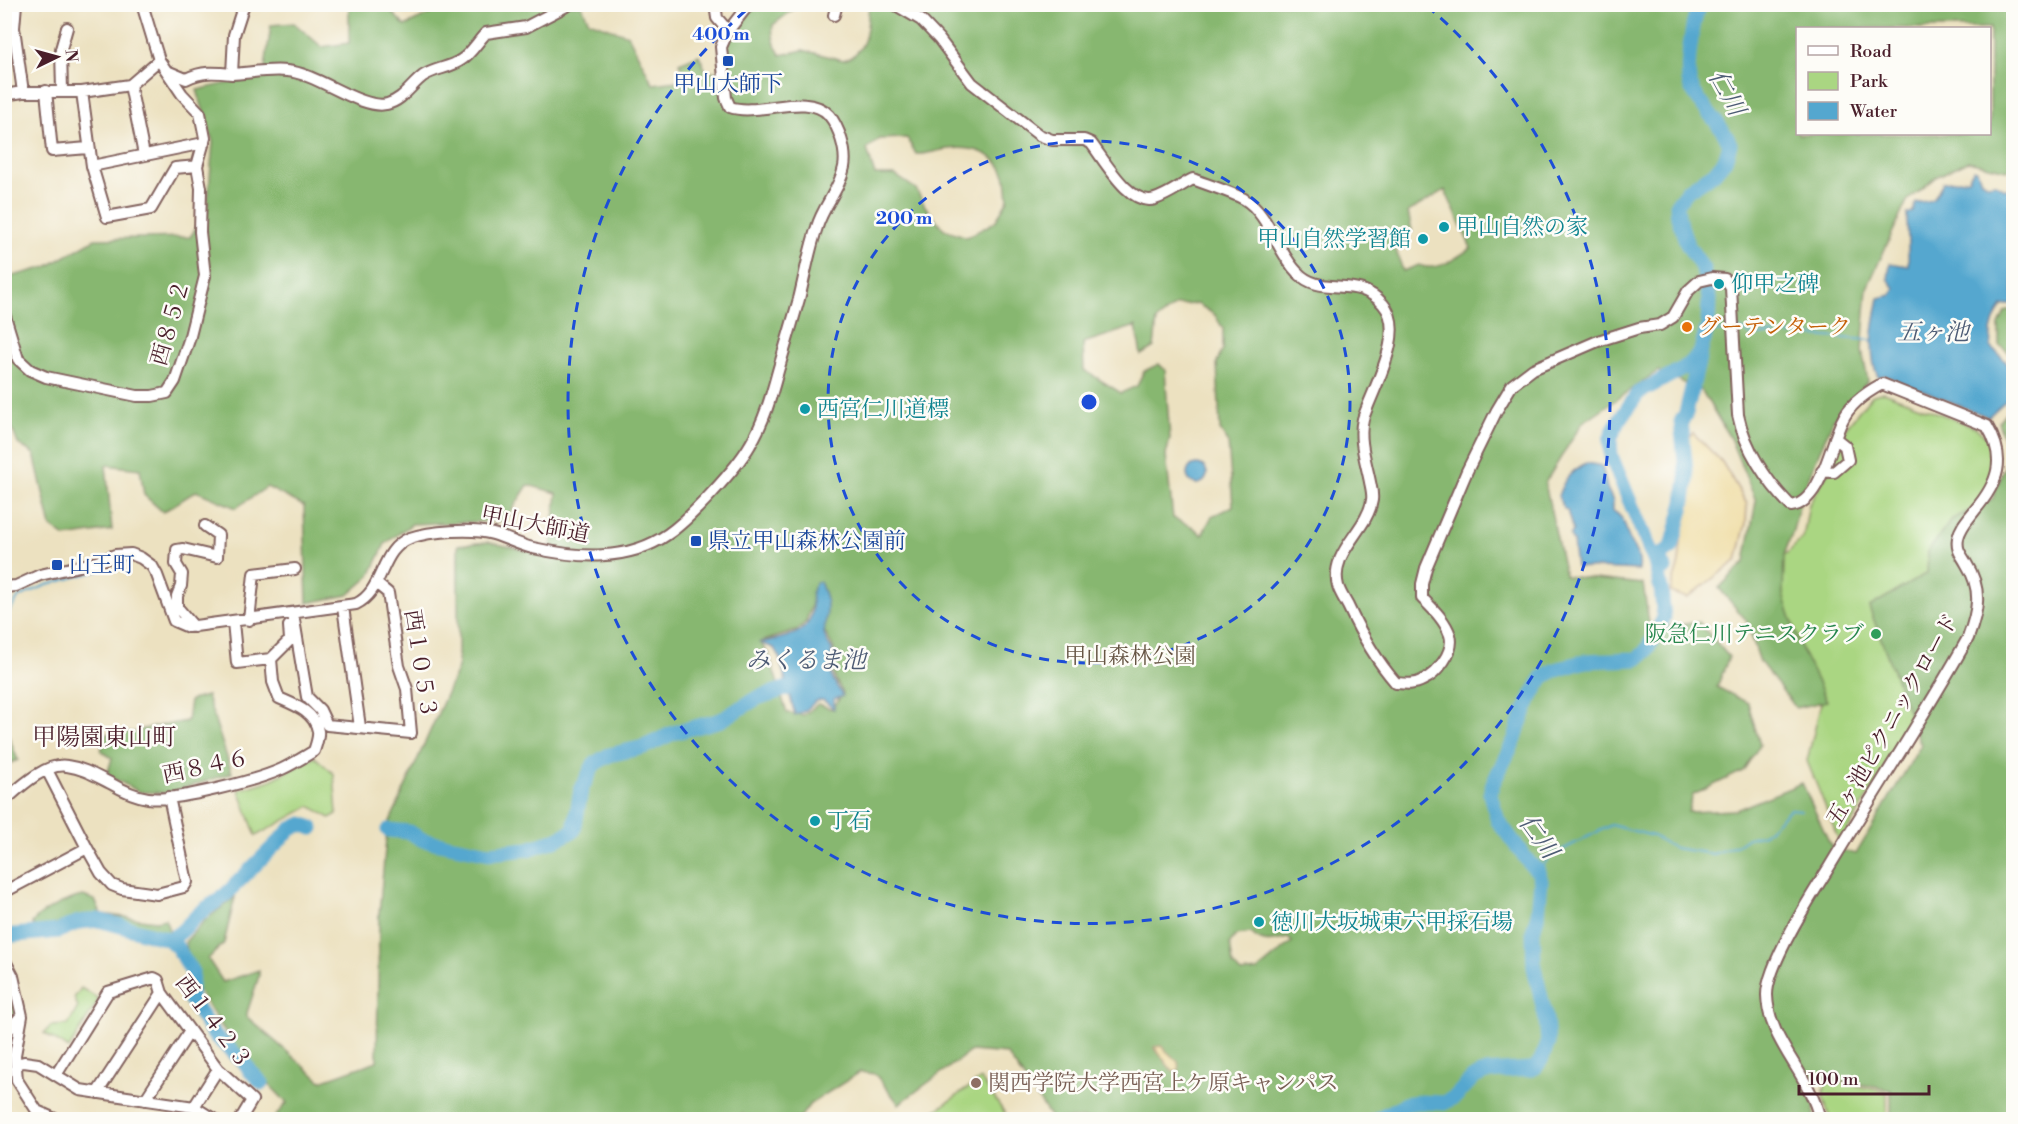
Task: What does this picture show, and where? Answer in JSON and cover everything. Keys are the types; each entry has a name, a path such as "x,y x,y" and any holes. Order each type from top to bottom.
{"street":[{"path":"16,4 14,28 23,92"},
{"name":"西８５２","path":"4,313 18,359 30,370 46,376 137,396 167,393 175,381 189,340 205,276 200,232 201,188 197,166 205,138 200,112 182,94 159,60 142,4"},
{"path":"232,74 234,35 244,4"},
{"path":"167,71 186,79 210,71 232,74 287,70 308,76 367,102 389,104 405,94 423,76 464,59 486,33 526,27 570,4"},
{"path":"715,4 717,18 728,31"},
{"name":"甲山大師道","path":"194,627 343,607 362,601 377,584 387,557 396,546 410,538 425,535 481,532 531,547 596,556 639,549 669,534 726,476 749,447 766,413 817,225 844,166 844,152 836,125 827,112 818,107 800,104 741,111 730,107 726,98 721,47 728,31 749,4"},
{"name":"五ヶ池ピクニックロード","path":"894,4 921,20 939,39 972,83 1039,135 1052,140 1084,140 1091,143 1130,194 1142,200 1154,200 1193,179 1245,200 1256,209 1296,272 1309,282 1323,287 1352,286 1368,292 1383,303 1392,318 1392,332 1383,368 1363,421 1361,438 1372,497 1368,514 1341,555 1338,582 1358,628 1396,683 1409,685 1424,680 1436,672 1450,650 1451,637 1443,621 1422,598 1422,584 1426,568 1467,471 1512,385 1533,369 1598,341 1639,328 1660,325 1673,317 1688,291 1699,281 1712,278 1725,279 1731,288 1738,415 1750,449 1781,496 1791,506 1800,505 1809,498 1842,420 1869,391 1882,384 1987,426 1996,446 1998,466 1985,498 1965,523 1958,537 1959,554 1966,563 1978,597 1977,613 1968,639 1804,909 1770,977 1767,993 1770,1019 1813,1094 1820,1119"},
{"path":"62,91 61,49 67,28"},
{"path":"4,95 46,91 82,92 130,85 159,60"},
{"path":"130,85 144,155"},
{"path":"46,91 52,152 88,148"},
{"path":"82,92 88,148 108,217 151,209 175,168 197,166"},
{"path":"92,166 204,143"},
{"path":"1822,471 1834,472 1848,460 1845,446 1835,438"},
{"path":"194,627 177,607 182,574 176,564 176,557 177,550 183,549 217,557 218,535 205,526"},
{"path":"4,587 16,586 40,576 116,555 131,554 152,566 174,621 180,625 194,627"},
{"path":"249,620 254,574 295,569"},
{"name":"西１０５３","path":"289,615 307,697 320,710 327,725 411,733 407,689 399,666 388,593 377,584"},
{"path":"343,607 360,727"},
{"path":"233,622 237,663 272,659 290,640 289,615"},
{"name":"西８４６","path":"4,801 33,777 64,765 85,771 129,794 150,798 169,797 247,781 282,769 314,751 318,732 313,720 305,710 279,698 273,682 272,659"},
{"path":"47,770 101,873 112,885 122,889 157,894 184,887 187,882 169,797"},
{"path":"4,892 87,848"},
{"path":"4,959 13,976 22,1016 15,1054 17,1080 35,1115 57,1119"},
{"name":"西１４２３","path":"56,1075 108,992 154,978 158,980 162,993 218,1068 252,1100 240,1119"},
{"path":"97,1093 162,993"},
{"path":"4,1035 22,1016"},
{"path":"146,1100 190,1031"},
{"path":"16,1064 24,1062 38,1064 80,1090 194,1107 215,1119"},
{"path":"194,1107 218,1068"}],"green space":[{"name":"甲山森林公園","path":"869,4 2013,5 2013,168 2006,170 1968,161 1938,176 1907,201 1867,288 1862,351 1868,381 1833,420 1803,491 1784,555 1783,595 1802,650 1827,701 1796,708 1760,662 1746,620 1719,588 1745,562 1756,501 1730,438 1702,391 1658,371 1582,423 1545,483 1565,576 1643,584 1650,629 1699,622 1729,657 1717,687 1748,703 1760,745 1743,771 1693,795 1688,812 1736,810 1802,783 1832,848 1856,854 1921,745 1869,607 1927,573 1928,551 1952,519 1992,500 2009,455 1998,422 2013,403 2013,1119 1891,1119 1891,1090 1816,1076 1814,1119 1052,1119 1007,1054 971,1051 899,1104 875,1074 860,1072 810,1104 799,1119 750,1119 743,1114 727,1120 273,1119 287,1103 240,1054 197,989 185,942 204,921 235,897 224,943 208,959 223,982 259,970 246,1016 321,1081 377,1061 379,914 387,828 458,668 458,545 488,542 550,556 557,493 528,485 505,521 412,524 385,544 370,576 348,595 307,603 304,506 267,487 236,508 196,491 163,512 144,495 140,469 106,465 112,530 65,537 51,527 34,454 18,444 5,410 5,278 47,267 95,239 190,237 207,212 213,142 197,90 264,75 271,25 294,23 322,47 349,43 349,5 385,5 405,26 448,5 581,5 589,21 628,35 653,84 686,80 679,63 699,55 706,71 732,73 727,47 730,38 753,5 799,5 773,25 774,41 781,55 803,50 843,60 858,52 867,29","holes":["907,138 916,154 957,148 982,152 996,161 1006,178 1008,199 995,222 967,237 944,229 925,206 916,189 895,175 875,175 867,149 880,139","1445,190 1471,248 1440,266 1419,265 1403,271 1394,244 1412,231 1408,212","1198,304 1215,315 1223,329 1223,349 1217,362 1220,430 1228,442 1233,506 1212,516 1202,535 1193,527 1173,518 1166,455 1170,439 1165,370 1159,364 1144,371 1137,386 1121,393 1084,370 1083,343 1136,326 1141,355 1154,347 1157,320 1176,305","814,597 823,629 834,649 833,671 843,693 832,709 818,704 804,715 787,713 769,655 760,642 796,631 806,622","1251,933 1264,941 1288,938 1292,942 1257,971 1241,973 1233,965 1230,943 1236,935"]},
{"path":"2014,309 2013,355 1999,345 1999,325 2005,312"},
{"name":"阪急仁川テニスクラブ","path":"1883,392 1975,427 1988,439 1993,464 1953,655 1840,843 1807,761 1822,699 1778,595 1780,560 1803,538 1809,504 1827,474 1847,426 1871,396"},
{"path":"207,696 232,773 169,793 140,792 107,775 112,758 101,751 106,734 137,732 187,721 190,700"},
{"path":"4,725 18,760 5,765 4,765"},
{"path":"315,757 334,774 337,814 330,818 310,806 256,836 239,790 271,780"},
{"path":"83,896 95,900 101,914 156,921 165,919 171,935 161,936 95,916 43,927 35,927 32,923 55,906"},
{"path":"4,965 19,1015 13,1015 5,1009"},
{"path":"81,988 99,999 69,1049 44,1033 51,1026 68,1025 78,1007 74,998"},
{"path":"981,1079 1009,1119 923,1119"},
{"path":"1826,1080 1887,1092 1887,1115 1873,1119 1830,1119 1823,1097"}],"sand":[{"path":"1693,433 1722,462 1747,504 1746,523 1737,560 1687,598 1670,592 1679,563 1689,500 1690,453 1687,439"},
{"path":"1161,1046 1178,1062 1179,1071 1173,1072 1154,1047"}],"water":[{"name":"五ヶ池","path":"1974,169 1977,170 1981,181 1987,184 1995,183 2004,189 2013,189 2013,304 2002,306 1994,320 1991,347 2010,367 2013,394 1988,417 1884,375 1878,377 1872,348 1879,298 1891,295 1895,288 1888,279 1890,263 1908,266 1907,214 1913,212 1916,203 1933,200 1943,182 1968,179"},
{"path":"1586,463 1602,466 1607,488 1613,501 1613,511 1623,521 1639,558 1639,570 1576,567 1573,542 1570,536 1573,531 1567,510 1564,509 1558,496 1568,476"},
{"path":"1197,464 1204,467 1207,474 1204,481 1197,484 1190,481 1187,474 1190,467"},
{"name":"みくるま池","path":"817,582 820,582 827,603 824,632 832,649 831,674 843,696 834,699 834,709 823,700 816,701 805,711 795,715 779,656 774,648 760,643 795,633 808,623 811,615 812,592"}],"waterway":[{"name":"仁川","path":"1375,1120 1405,1104 1444,1103 1455,1097 1473,1078 1486,1072 1532,1069 1541,1060 1548,1043 1546,1019 1534,967 1533,931 1538,914 1541,881 1538,871 1530,864 1498,821 1490,794 1533,693 1543,677 1553,671 1585,661 1637,659 1646,651 1664,618 1655,562 1611,456 1610,440 1615,427 1638,393 1684,368 1700,354 1708,325 1709,298 1703,269 1687,244 1678,217 1677,204 1687,191 1714,173 1725,160 1730,144 1722,129 1695,95 1689,80 1690,46 1699,4"},
{"path":"1738,329 1746,331 1751,336 1776,334"},
{"path":"1706,335 1710,332 1729,330"},
{"path":"1783,334 1871,340"},
{"name":"仁川","path":"1665,568 1658,557 1672,547 1684,502 1687,479 1681,422 1686,413 1700,354"},
{"path":"4,619 19,597 47,585 105,569"},
{"path":"388,830 409,832 423,840 490,853 528,849 558,839 574,830 581,790 594,764 609,755 644,747 673,733 721,720 757,698 788,688"},
{"path":"1538,871 1552,855 1611,825 1653,836 1674,848 1713,854 1738,845 1748,838 1764,834 1790,809 1801,810"},
{"path":"168,939 178,934 201,912 228,893 291,829 302,824 312,828"},
{"path":"4,936 58,931 79,922 99,920 168,939 177,947 192,972 190,999 214,1035 246,1064 262,1083"}],"place":[{"name":"甲山大師下","path":"728,61"},
{"name":"甲山自然の家","path":"1444,227"},
{"name":"甲山自然学習館","path":"1423,239"},
{"name":"仰甲之碑","path":"1719,284"},
{"name":"グーテンターク","path":"1687,327"},
{"name":"西宮仁川道標","path":"805,409"},
{"name":"県立甲山森林公園前","path":"696,541"},
{"name":"山王町","path":"57,565"},
{"name":"阪急仁川テニスクラブ","path":"1876,634"},
{"name":"丁石","path":"815,821"},
{"name":"徳川大坂城東六甲採石場","path":"1259,922"},
{"name":"関西学院大学西宮上ケ原キャンパス","path":"976,1083"}],"district":[{"name":"甲陽園東山町","path":"104,738"}]}
